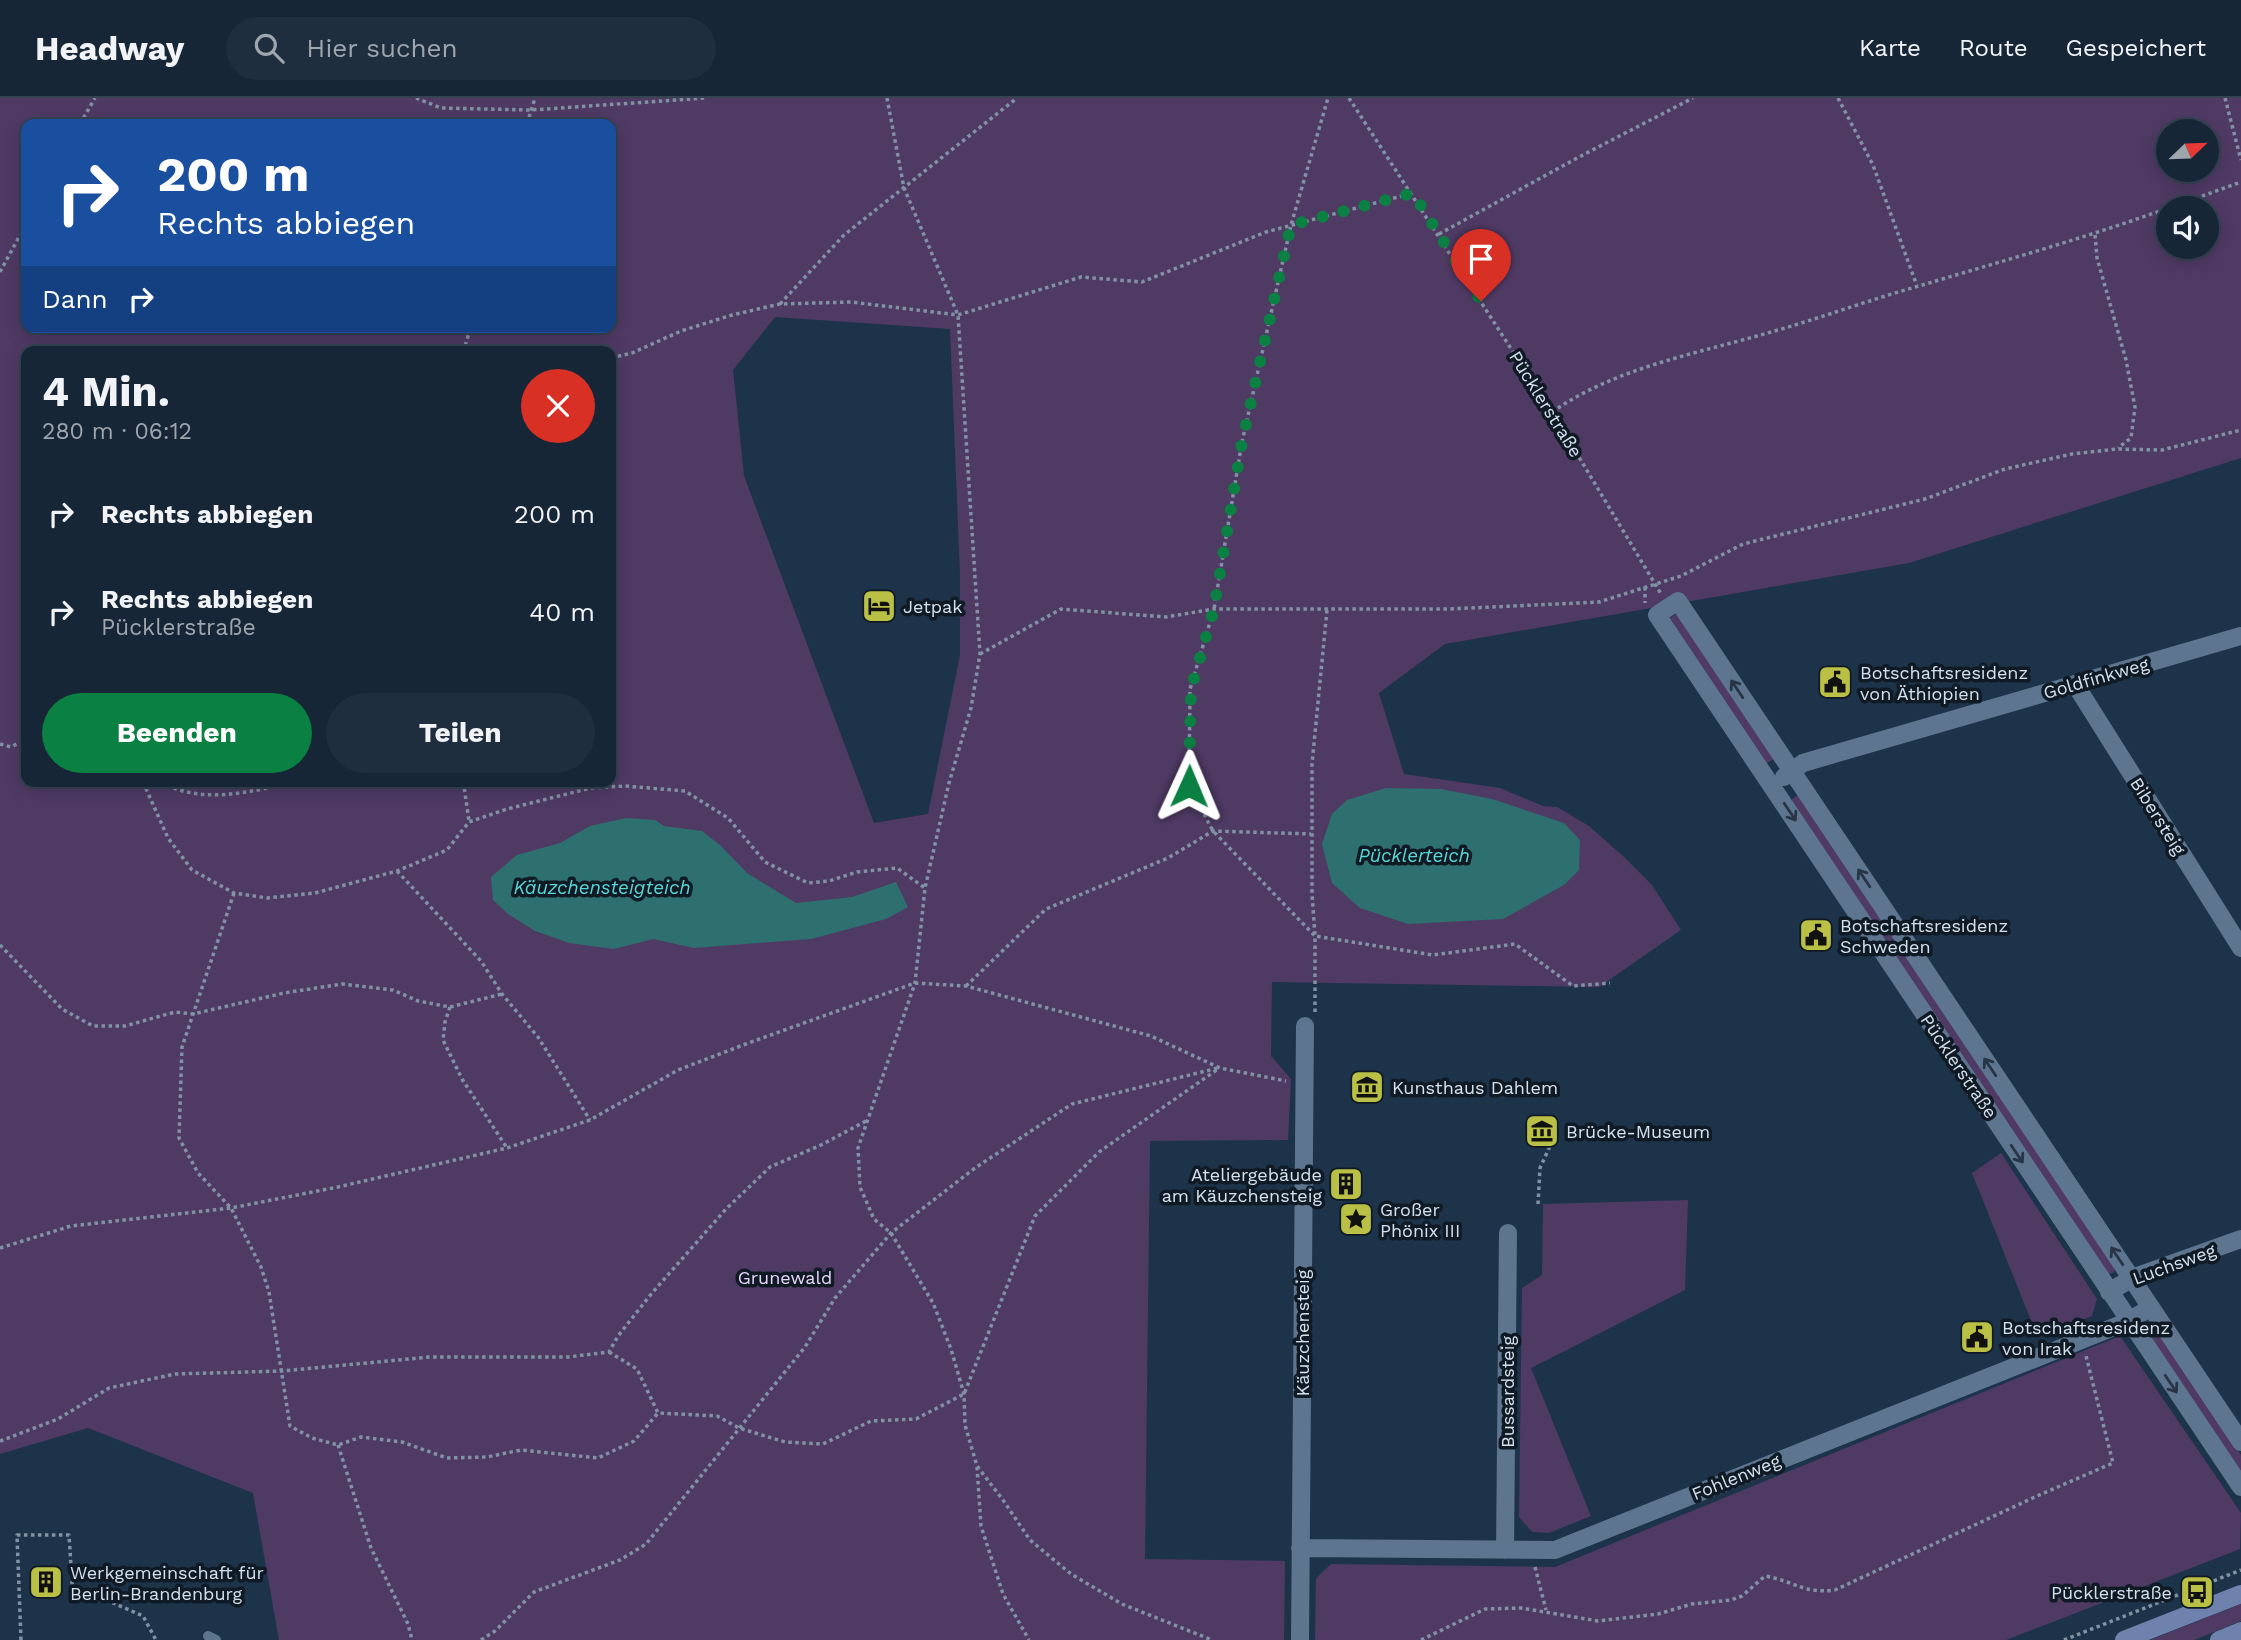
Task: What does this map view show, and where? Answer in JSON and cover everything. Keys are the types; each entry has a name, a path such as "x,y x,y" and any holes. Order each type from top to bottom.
{"main road":[{"path":"2124,1640 2241,1594"},
{"path":"2219,1640 2241,1631"}],"street":[{"name":"Pücklerstraße","path":"2241,1442 1678,601 1668,607 1657,615 2241,1487"},
{"name":"Goldfinkweg","path":"1792,771 1803,763 2241,636"},
{"name":"Bibersteig","path":"2075,684 2241,948"},
{"path":"1771,785 1792,771"},
{"name":"Käuzchensteig","path":"1300,1640 1305,1026"},
{"name":"Bussardsteig","path":"1506,1550 1508,1233"},
{"name":"Luchsweg","path":"2109,1292 2132,1278 2241,1239"},
{"name":"Fohlenweg","path":"1300,1548 1555,1549 2129,1321 2151,1307"}],"path":[{"path":"83,119 95,98"},
{"path":"416,98 441,108 531,110 706,98"},
{"path":"528,119 535,98"},
{"path":"887,98 904,188 958,315 980,654 971,708 949,783 925,888 915,983 858,1148 860,1186 874,1219 891,1233 933,1303 951,1349 964,1394 965,1425 977,1466 981,1526 1003,1594 1029,1640"},
{"path":"780,304 844,234 1017,98"},
{"path":"1328,98 1291,225 1242,442 1214,609 1191,689 1189,786 1213,831 1315,936 1433,955 1515,944 1573,986 1610,984"},
{"name":"Pücklerstraße","path":"1349,98 1413,193 1552,412 1668,607"},
{"path":"1439,234 1693,98"},
{"path":"1838,98 1873,165 1917,286"},
{"path":"2225,98 2241,160"},
{"path":"2202,196 2241,182"},
{"path":"616,357 632,353 681,331 780,304 850,302 958,315 1081,277 1142,282 1266,232 1413,193"},
{"path":"1552,412 1577,395 1625,373 2095,235 2156,213"},
{"path":"0,272 21,232"},
{"path":"2095,235 2097,258 2126,360 2135,407 2131,438 2117,449"},
{"path":"980,654 1061,609 1166,617 1214,609 1449,610 1598,602 1681,576 1743,544 1925,499 2005,469 2073,454 2117,449 2162,450 2241,430"},
{"path":"1315,1001 1312,764 1328,609"},
{"path":"0,744 11,747 21,742"},
{"path":"145,787 168,838 192,870 234,893 267,898 315,893 397,871 447,850 469,822 507,809 591,788 608,787"},
{"path":"175,787 191,793 219,795 271,787"},
{"path":"464,787 469,822"},
{"path":"616,787 685,791 728,818 765,862 808,883 829,881 857,872 897,868 925,888"},
{"path":"967,986 1046,909 1168,858 1213,831 1312,834"},
{"path":"397,871 481,961 502,994 538,1037 590,1120"},
{"path":"234,893 182,1047 179,1138 198,1173 231,1208 261,1267 270,1292 289,1426 312,1438 338,1445 361,1437 402,1442 447,1458 487,1457 521,1450 598,1458 634,1441 657,1413"},
{"path":"0,945 62,1009 93,1026 125,1026 175,1012 193,1014 284,993 342,984 393,990 418,1001 450,1007 502,994"},
{"path":"0,1248 71,1226 231,1208 338,1187 507,1148 590,1120 678,1070 915,983 967,986 1151,1036 1220,1068 1293,1082"},
{"path":"450,1007 444,1022 443,1040 462,1079 507,1148"},
{"path":"481,1640 495,1631 534,1592 620,1560 646,1544 805,1347 835,1298 891,1233 975,1168 1072,1104 1220,1068"},
{"path":"657,1413 717,1416 739,1429 785,1442 823,1444 871,1421 916,1419 964,1394 1035,1216 1099,1152 1220,1068"},
{"path":"609,1352 618,1336 652,1293 726,1209 770,1167 821,1145 866,1121"},
{"path":"1538,1204 1540,1168 1550,1146"},
{"path":"1421,1640 1485,1609 1521,1608 1598,1621 1658,1614 1692,1604 1731,1600 1742,1596 1765,1576 1801,1589 1818,1592 1835,1590 2113,1463 2082,1340"},
{"path":"0,1441 58,1419 109,1388 176,1374 282,1371 430,1357 568,1357 609,1352 637,1369 657,1413"},
{"path":"338,1445 371,1548 408,1623 412,1640"},
{"path":"977,1466 1030,1540 1071,1574 1122,1604 1212,1640"},
{"path":"21,1640 17,1535 69,1535 73,1597 111,1602 143,1616 156,1640"},
{"path":"1535,1567 1546,1611"},
{"path":"2064,1640 2241,1570"}],"green space":[{"name":"Grunewald","path":"0,98 2241,98 2241,458 1909,563 1445,644 1379,693 1404,774 1500,788 1543,806 1557,807 1589,826 1624,857 1652,885 1681,930 1599,987 1272,982 1271,1056 1291,1079 1288,1140 1150,1141 1145,1559 1285,1561 1284,1640 279,1640 253,1493 88,1428 0,1454","holes":["775,317 950,329 960,574 960,655 928,814 874,823 744,476 733,370"]},
{"path":"1679,612 1776,758 1767,763 1670,618"},
{"path":"1798,795 2116,1268 2113,1273 2107,1274 1792,802"},
{"path":"2001,1153 2097,1299 2092,1316 2038,1338 1972,1173"},
{"path":"1688,1200 1685,1290 1531,1368 1591,1516 1549,1533 1532,1532 1519,1517 1522,1288 1542,1275 1543,1204"},
{"path":"2151,1326 2156,1327 2241,1455 2241,1475 2146,1331"},
{"path":"2120,1336 2241,1513 2240,1549 2006,1640 1315,1640 1316,1578 1331,1564 1555,1567"},
{"path":"2241,1604 2241,1621 2194,1640 2150,1640"}],"water":[{"name":"Pücklerteich","path":"1386,788 1441,789 1492,799 1564,823 1580,840 1579,870 1564,885 1503,919 1408,924 1360,908 1332,883 1322,844 1332,814 1347,800"},
{"name":"Käuzchensteigteich","path":"626,818 655,820 664,826 702,831 747,873 796,903 852,897 896,882 908,907 886,919 811,939 694,948 653,939 614,949 569,943 535,931 508,914 493,900 491,877 517,855 560,843 590,826"}],"place":[{"name":"Jetpak","path":"879,606"},
{"name":"Botschaftsresidenz von Äthiopien","path":"1835,682"},
{"name":"Botschaftsresidenz Schweden","path":"1816,935"},
{"name":"Kunsthaus Dahlem","path":"1367,1087"},
{"name":"Brücke-Museum","path":"1542,1131"},
{"name":"Ateliergebäude am Käuzchensteig","path":"1346,1184"},
{"name":"Großer Phönix III","path":"1356,1219"},
{"name":"Botschaftsresidenz von Irak","path":"1977,1337"},
{"name":"Werkgemeinschaft für Berlin-Brandenburg","path":"46,1582"},
{"name":"Pücklerstraße","path":"2197,1592"}],"route":[{"path":"1189,786 1191,689 1214,609 1242,442 1291,225 1413,193 1481,301"}]}
